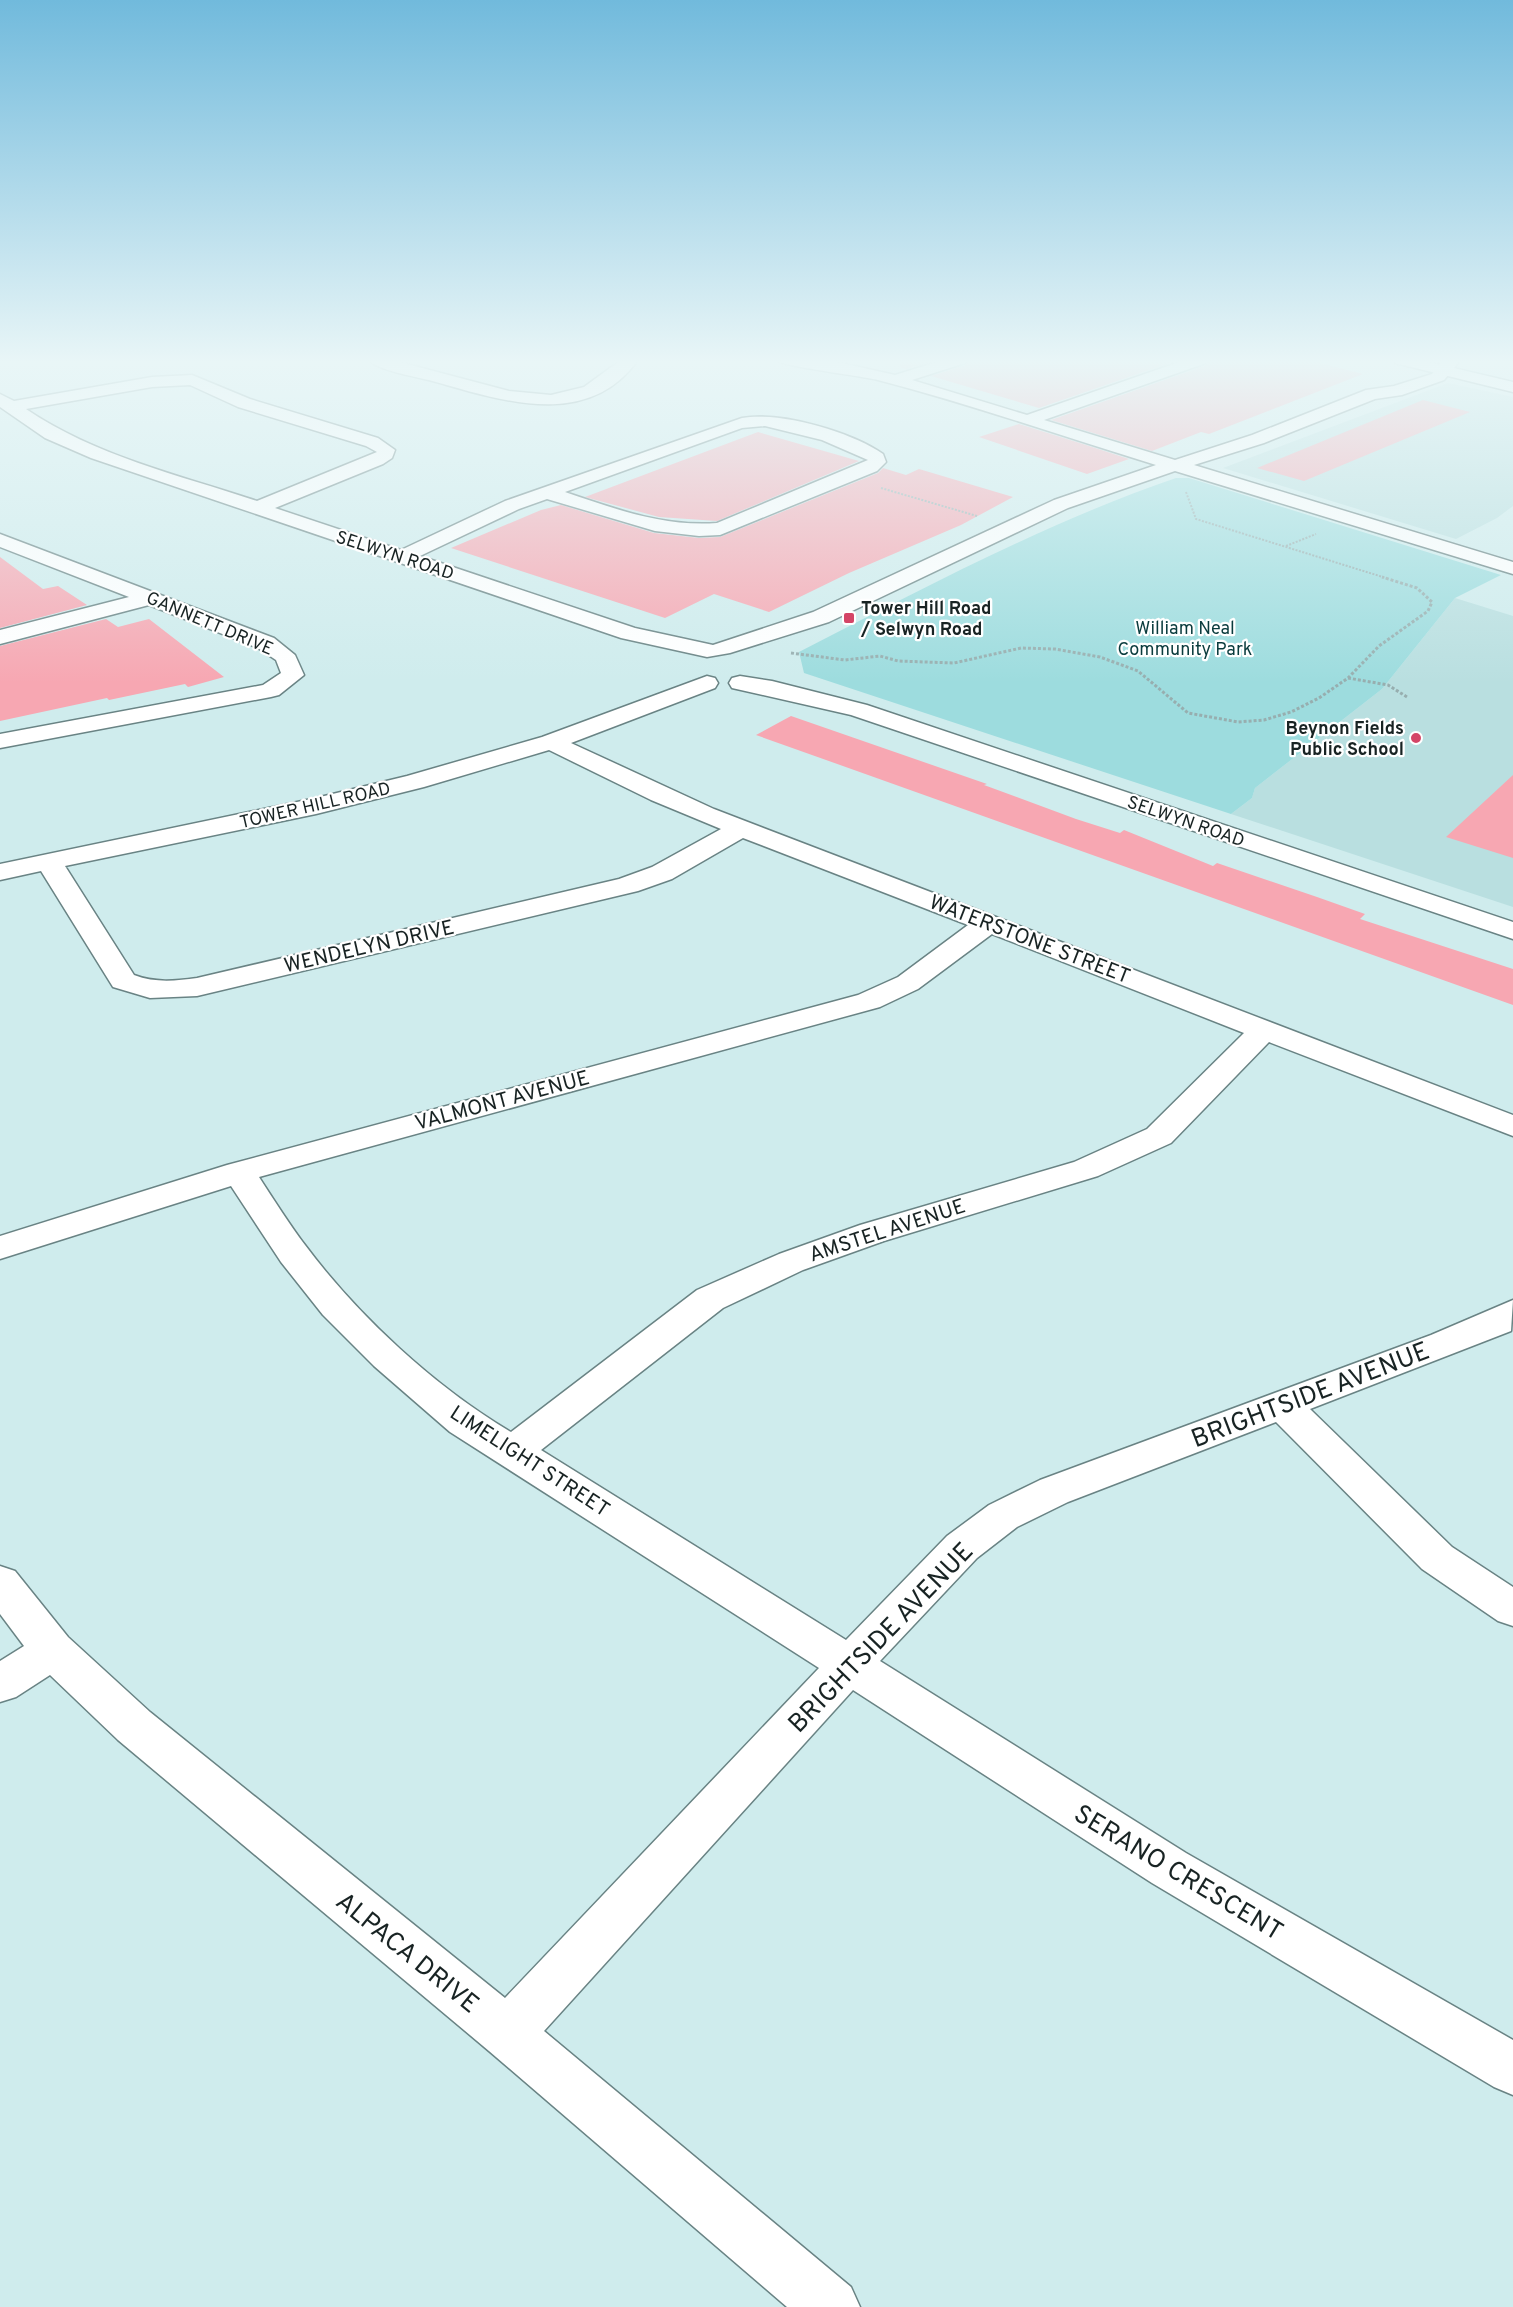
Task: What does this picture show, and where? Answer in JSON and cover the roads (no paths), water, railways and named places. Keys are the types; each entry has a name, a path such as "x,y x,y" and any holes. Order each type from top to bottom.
{"street":[{"name":"SELWYN ROAD","path":"139,468 629,633 668,652 682,666 687,675 707,683 740,683 772,688 859,710"},
{"path":"257,508 357,468"},
{"path":"401,557 546,492 616,468"},
{"path":"546,492 675,530 701,532 720,529 869,468"},
{"path":"715,649 821,617 1061,504 1169,468"},
{"path":"1186,468 1513,568"},
{"path":"1316,534 1351,519"},
{"name":"GANNETT DRIVE","path":"0,741 271,690 293,675 292,667 285,657 266,643 2,543"},
{"path":"0,637 151,598"},
{"path":"740,683 762,676 773,658 821,617"},
{"name":"SELWYN ROAD","path":"629,633 715,649 745,650 773,658 787,680 859,710 1513,931"},
{"name":"TOWER HILL ROAD","path":"622,713 670,683 691,655 715,649"},
{"name":"TOWER HILL ROAD","path":"0,872 327,803 415,782 551,742 622,713 707,683"},
{"name":"WATERSTONE STREET","path":"551,742 660,795 742,828 1513,1126"},
{"name":"WENDELYN DRIVE","path":"48,861 123,981 141,989 163,992 208,984 628,885 662,873 742,828"},
{"name":"VALMONT AVENUE","path":"0,1248 239,1172 869,1001 908,984 989,923"},
{"name":"AMSTEL AVENUE","path":"513,1450 710,1299 791,1262 872,1233 1086,1169 1159,1136 1265,1029"},
{"name":"LIMELIGHT STREET","path":"239,1172 293,1254 336,1306 387,1357 464,1422 513,1450 850,1666"},
{"name":"BRIGHTSIDE AVENUE","path":"507,2033 962,1547 1003,1516 1054,1491 1444,1344 1498,1322 1513,1312"},
{"path":"1282,1405 1437,1558 1513,1609"},
{"name":"ALPACA DRIVE","path":"0,1583 53,1650 134,1726 507,2033 831,2307"},
{"path":"0,1684 53,1650"},
{"name":"SERANO CRESCENT","path":"850,1666 1169,1868 1513,2069"}],"place":[{"name":"Tower Hill Road / Selwyn Road","path":"849,618"},
{"name":"Beynon Fields Public School","path":"1416,738"}],"park label":[{"name":"William Neal Community Park","path":"1185,638"}]}
